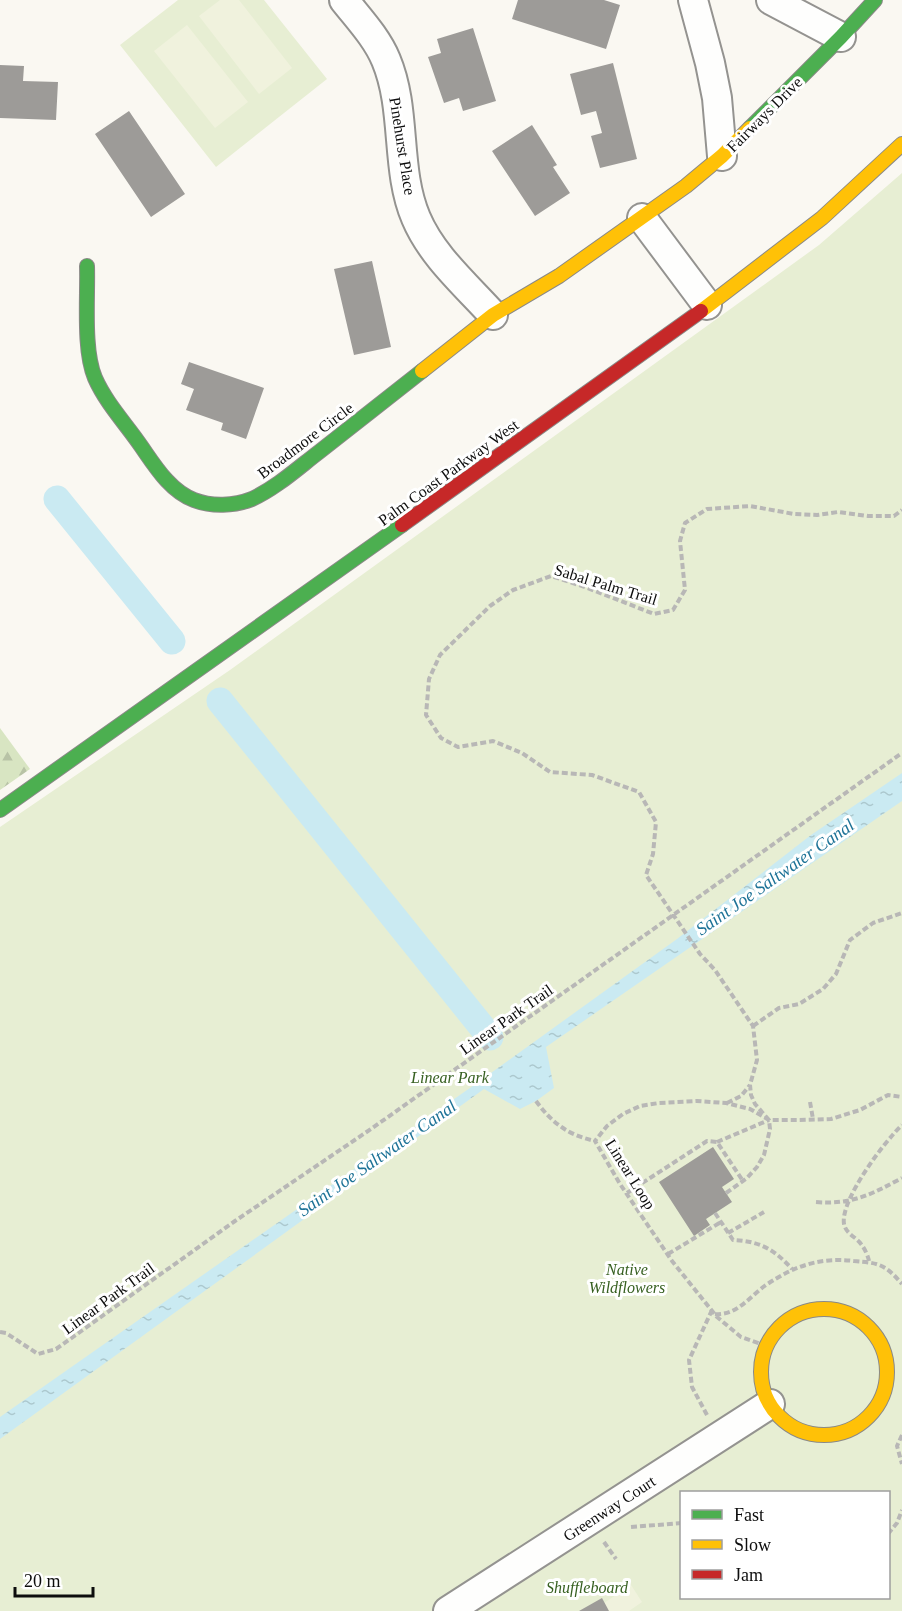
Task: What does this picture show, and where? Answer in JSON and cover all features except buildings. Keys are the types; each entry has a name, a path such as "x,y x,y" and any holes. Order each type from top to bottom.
{"street":[{"name":"Pinehurst Place","path":"344,0 373,37 387,62 398,112 407,184 415,216 422,232 434,250 493,315"},
{"path":"693,0 717,98 722,156"},
{"path":"771,0 841,37"},
{"name":"Fairways Drive","path":"559,276 686,186 722,156 875,0"},
{"name":"Palm Coast Parkway West","path":"0,810 363,554 707,305 838,206 902,144"},
{"path":"642,218 707,305"},
{"name":"Broadmore Circle","path":"87,266 89,358 95,380 162,474 180,493 197,502 228,504 260,495 292,473 493,315 559,276"},
{"path":"813,1310 834,1310 853,1316 869,1328 881,1344 888,1365 886,1386 878,1406 864,1422 845,1432 824,1435 802,1431 784,1421 770,1404 762,1386 762,1365 767,1346 778,1329 794,1317 813,1310"},
{"name":"Greenway Court","path":"448,1611 770,1404"}],"path":[{"name":"Sabal Palm Trail","path":"753,1026 646,876 653,854 656,822 639,792 592,775 550,772 522,753 493,741 458,747 441,738 426,715 429,679 440,655 490,606 513,590 550,576 654,614 673,610 685,590 680,541 685,523 707,509 750,506 794,514 817,515 838,512 868,516 894,516 902,510"},
{"name":"Linear Park Trail","path":"0,1332 6,1333 38,1354 56,1349 902,753"},
{"path":"726,1103 741,1096 750,1085 757,1060 753,1026 779,1008 799,1004 823,989 836,974 850,940 873,922 902,913"},
{"path":"726,1193 747,1179 764,1155 770,1129 769,1120 755,1104 750,1085"},
{"name":"Linear Loop","path":"767,1346 741,1337 713,1312 668,1254 595,1141 607,1126 623,1114 640,1106 659,1102 726,1103 750,1109 769,1120 831,1119 860,1110 888,1095 902,1096"},
{"path":"536,1101 547,1116 564,1131 579,1138 595,1141"},
{"path":"810,1102 813,1119"},
{"path":"627,1193 707,1141 717,1142 769,1120"},
{"path":"869,1261 861,1244 847,1232 843,1222 855,1188 873,1159 902,1125"},
{"path":"717,1142 743,1181"},
{"path":"816,1202 849,1202 888,1187 902,1178"},
{"path":"728,1233 764,1212"},
{"path":"715,1213 733,1240 762,1245 778,1254 792,1269"},
{"path":"668,1254 721,1222"},
{"path":"718,1437 692,1387 689,1360 713,1312 722,1314 736,1309 765,1286 792,1269 812,1262 832,1259 869,1261 892,1273 902,1284"},
{"path":"902,1435 897,1446 902,1464"},
{"path":"890,1531 897,1523 902,1510"},
{"path":"603,1541 616,1559"}],"green space":[{"path":"178,0 264,0 327,79 216,167 120,45"},
{"path":"220,0 239,0 292,68 259,94 199,16"},
{"path":"187,25 248,102 215,128 154,51"},
{"name":"Linear Park","path":"902,173 902,1611 0,1611 0,827 230,670 819,245"},
{"path":"0,728 30,769 0,790"},
{"path":"631,1585 642,1602 629,1611 592,1611"}],"water":[{"name":"Saint Joe Saltwater Canal","path":"902,773 902,801 546,1047 554,1088 520,1109 484,1089 0,1439 0,1417 477,1083 677,939 811,835"}],"waterway":[{"path":"57,499 172,641"},
{"path":"220,701 490,1037"}],"traffic: fast":[{"path":"750,128 875,0"},
{"path":"87,266 87,339 95,378 110,405 164,477 178,491 194,500 216,505 230,504 252,499 270,489 422,371"},
{"path":"0,810 402,525"}],"traffic: slow":[{"path":"422,371 493,315 559,276 686,186 722,156 750,128"},
{"path":"701,311 822,218 902,144"},
{"path":"824,1309 848,1314 868,1328 882,1348 887,1372 882,1396 868,1416 848,1430 824,1435 800,1430 780,1416 766,1396 761,1372 766,1348 780,1328 800,1314 824,1309"}],"traffic: jam":[{"path":"402,525 701,311"}],"park label":[{"name":"Native Wildflowers","path":"627,1278"},
{"name":"Shuffleboard","path":"587,1587"}]}
